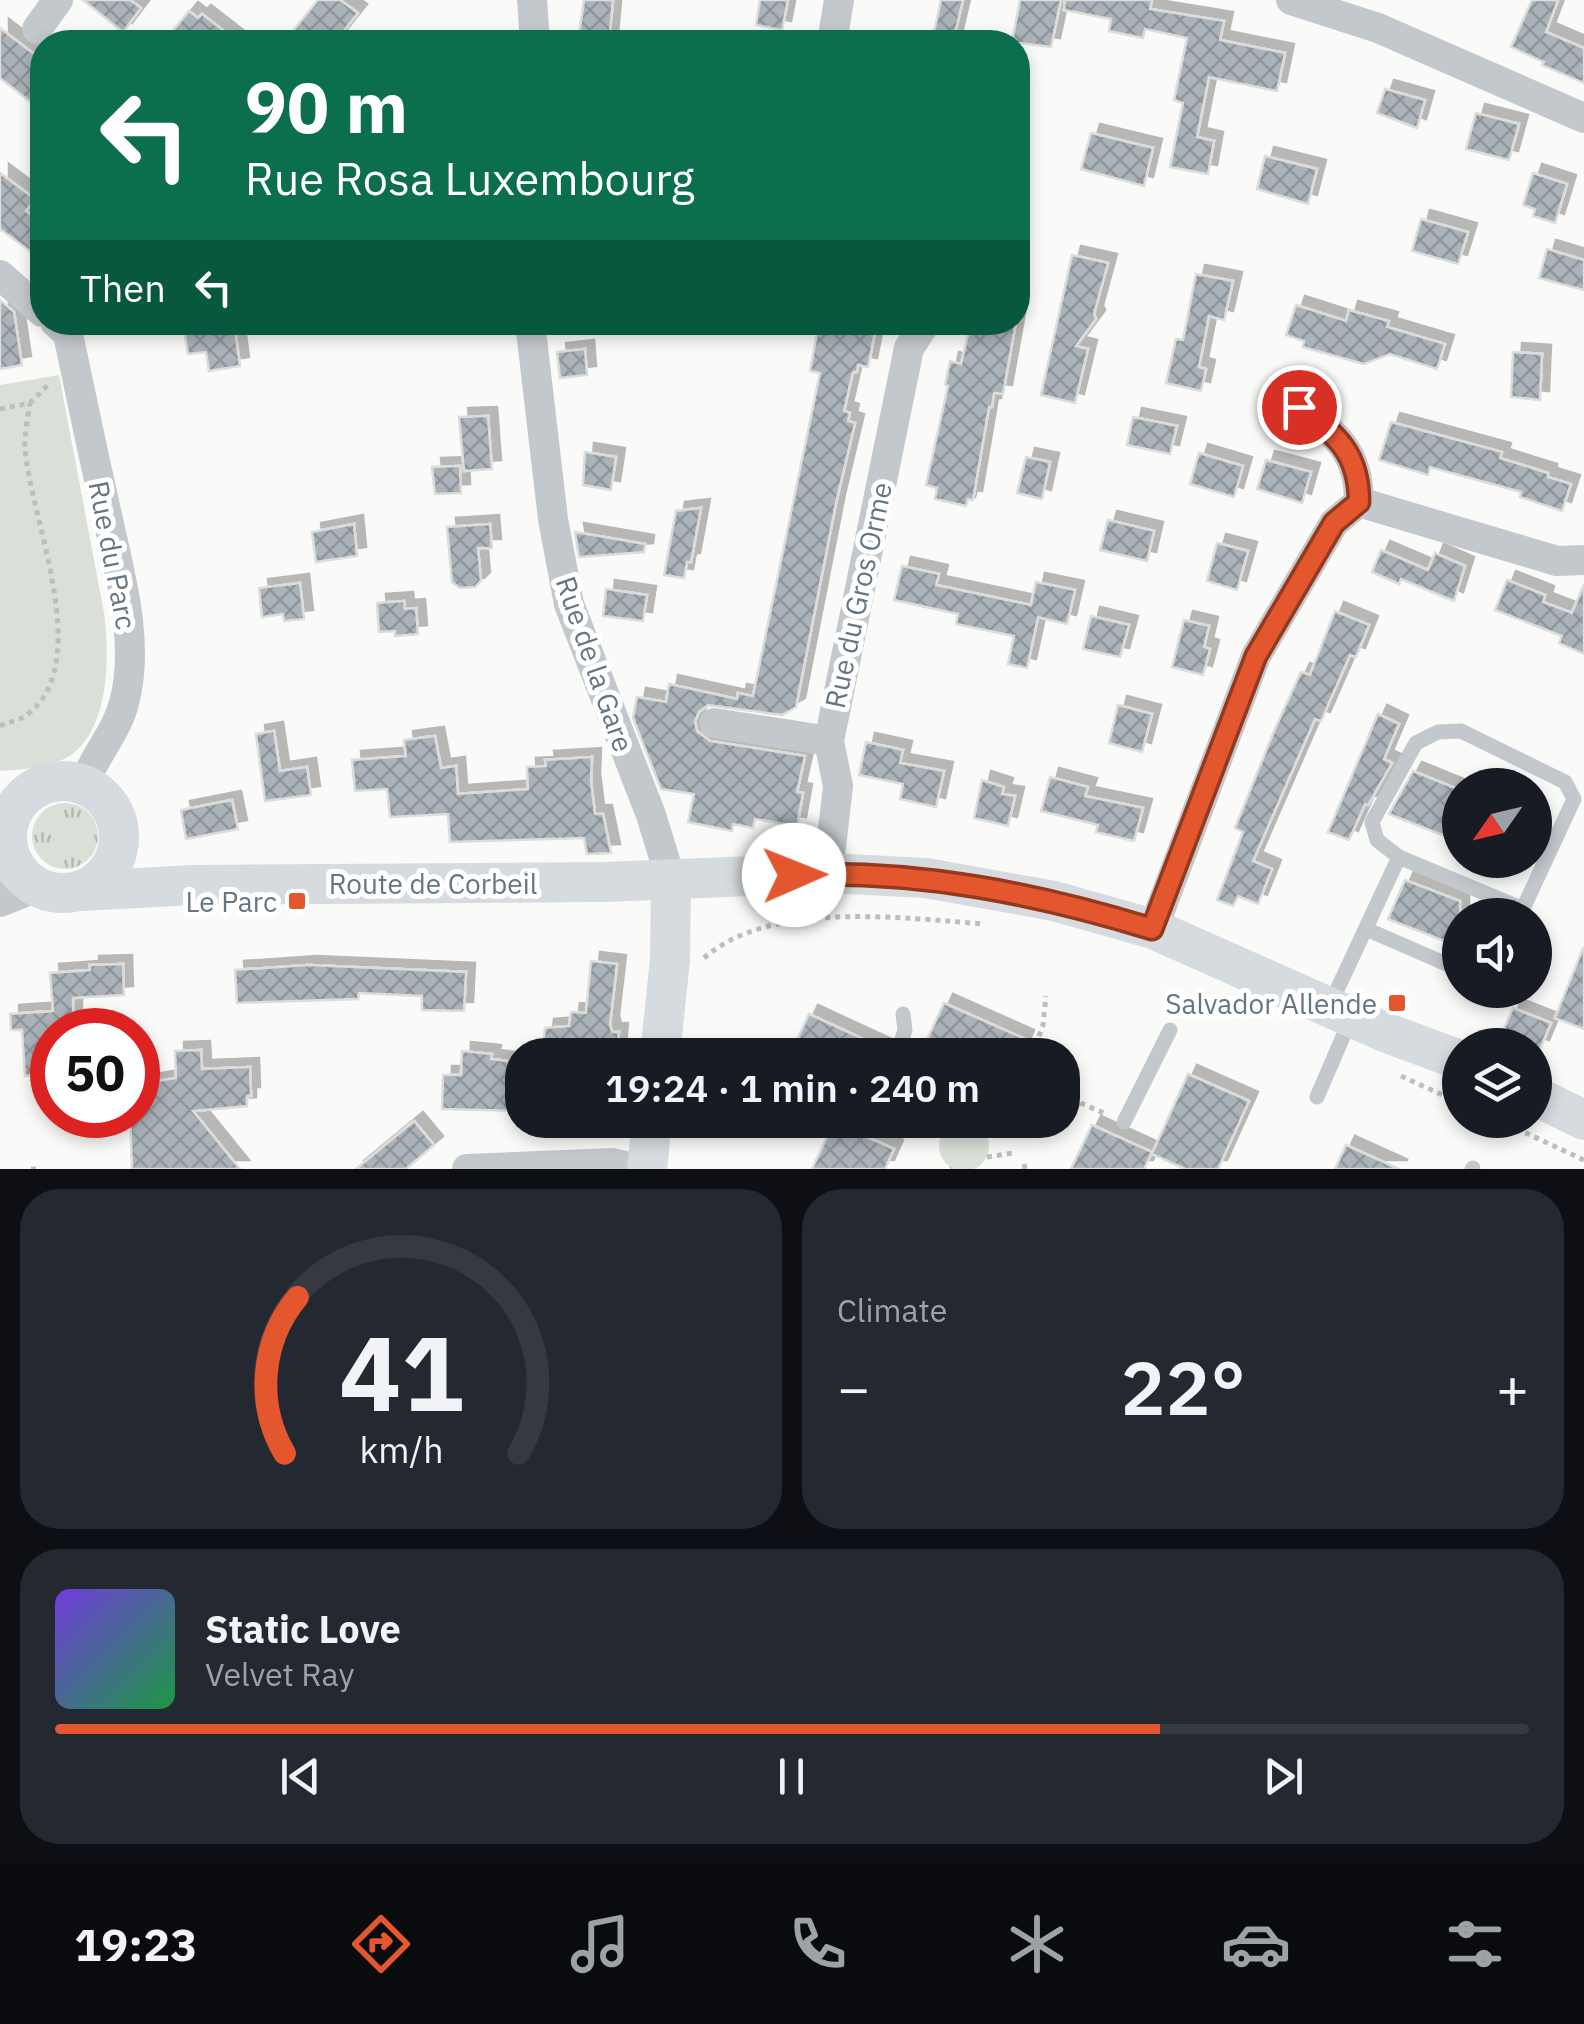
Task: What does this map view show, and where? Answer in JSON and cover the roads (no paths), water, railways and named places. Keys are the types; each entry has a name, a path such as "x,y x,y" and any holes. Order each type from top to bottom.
{"main road":[{"path":"54,782 84,784 110,806 118,821 117,856 109,871 81,891 66,894 38,887 18,870 10,822 54,782"},
{"path":"120,838 148,865 194,885"},
{"name":"Route de Corbeil","path":"81,891 194,885 671,880 828,874 926,878 1054,901 1152,929 1442,1053"},
{"path":"662,1038 670,960 671,880"},
{"path":"1552,1103 1583,1115"},
{"path":"647,1169 650,1138"}],"street":[{"path":"37,29 58,0"},
{"path":"532,0 533,30"},
{"path":"834,30 839,0"},
{"path":"1291,0 1378,28 1584,118"},
{"path":"0,276 30,302"},
{"name":"Rue du Parc","path":"68,335 117,566 130,650 124,702 111,738 92,761 84,784"},
{"name":"Rue de la Gare","path":"532,335 553,519 570,604 587,657 651,816 671,880"},
{"name":"Rue du Gros Orme","path":"828,874 838,786 828,741 909,348 918,335"},
{"path":"1152,929 1256,656 1334,523 1359,502 1359,480 1338,436 1299,407"},
{"path":"1359,502 1557,561 1584,560"},
{"path":"714,724 828,741"},
{"path":"0,902 38,887"},
{"path":"467,1169 613,1162 637,1169"}],"lane":[{"path":"1490,898 1399,857 1377,840 1372,822 1416,743 1438,732 1460,731 1565,782 1574,799 1528,898"},
{"path":"1317,1097 1366,929 1399,857"},
{"path":"1366,929 1442,962"},
{"path":"903,1014 903,1038"},
{"path":"1124,1122 1170,1030"}],"place":[{"name":"Le Parc","path":"297,901"},
{"name":"Salvador Allende","path":"1397,1003"}]}
